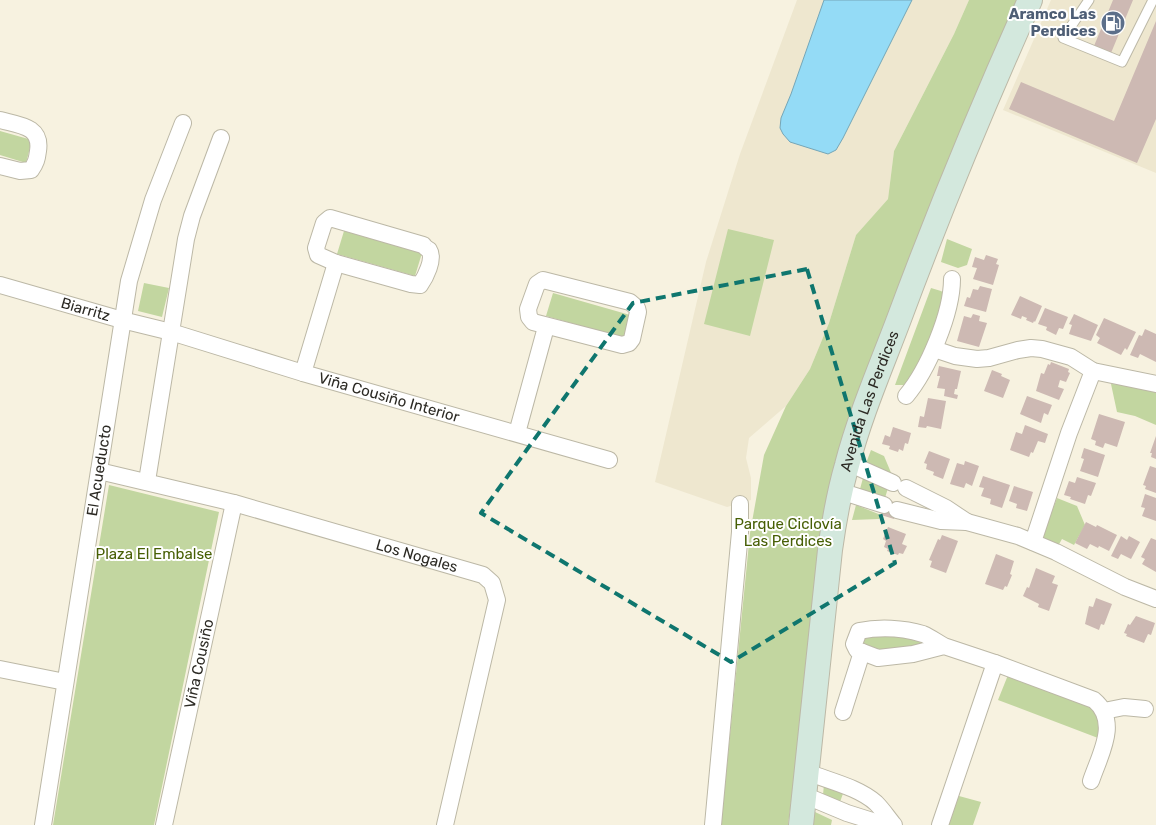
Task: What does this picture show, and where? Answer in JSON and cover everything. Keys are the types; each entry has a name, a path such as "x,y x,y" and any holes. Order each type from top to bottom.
{"street":[{"name":"Avenida Las Perdices","path":"801,825 830,550 840,491 858,430 926,248 1000,67 1030,0"},
{"path":"0,120 27,128 37,135 40,142 37,163 31,170 20,171 0,166"},
{"name":"El Acueducto","path":"43,825 129,280 153,200 183,124"},
{"path":"147,481 186,240 192,216 221,138"},
{"path":"330,218 423,245 429,250 431,257 424,280 420,285 336,263 318,255 316,248 324,223 330,218"},
{"path":"303,373 336,263"},
{"path":"906,396 920,378 934,349 950,302 952,279"},
{"path":"543,280 630,302 638,312 632,339 629,343 622,345 546,327 533,322 529,317 528,309 537,284 543,280"},
{"name":"Biarritz","path":"0,285 171,332"},
{"path":"517,433 546,327"},
{"name":"Viña Cousiño Interior","path":"171,332 303,373 609,460"},
{"path":"934,349 955,356 977,359 989,358 1018,350 1042,349 1071,357 1093,371 1156,384"},
{"path":"1033,542 1072,424 1093,371"},
{"path":"848,463 946,508 967,522"},
{"name":"Los Nogales","path":"99,471 234,503 483,575 492,583 497,600 445,825"},
{"path":"840,491 931,519 967,522 1002,531 1033,542 1124,587 1156,599"},
{"name":"Viña Cousiño","path":"164,825 234,503"},
{"path":"713,825 740,532 740,504"},
{"path":"944,646 913,654 878,658 857,650 854,644 859,631 903,630 924,635 944,646 1087,697 1100,705 1104,711 1107,717 1108,730 1091,781"},
{"path":"843,712 862,652"},
{"path":"940,825 995,663"},
{"path":"0,669 65,682"},
{"path":"1104,711 1124,707 1145,709"},
{"path":"806,784 847,812 885,825"},
{"path":"806,784 854,790 874,802 883,810 894,825"}],"lane":[{"path":"1089,0 1064,38 1122,62 1153,0"}],"highlighted area":[{"path":"807,269 895,563 731,662 481,513 633,303"}],"shaded area":[{"path":"797,0 969,0 954,34 894,151 888,199 856,235 829,323 810,369 786,406 749,438 746,458 751,478 751,500 727,507 655,482 706,262 740,154"},
{"name":"Aramco Las Perdices","path":"1051,0 1156,0 1156,173 1003,110"}],"green space":[{"name":"Parque Ciclovía Las Perdices","path":"969,0 1021,0 824,544 788,825 721,825 750,533 764,455 786,406 810,369 829,323 856,235 888,199 894,151 954,34"},
{"path":"0,131 32,140 26,163 0,155"},
{"path":"728,229 774,240 750,336 704,324"},
{"path":"344,231 422,253 415,276 337,254"},
{"path":"947,239 972,249 967,265 958,268 941,262"},
{"path":"144,283 169,288 162,317 138,311"},
{"path":"931,288 947,295 918,371 904,385 895,385"},
{"path":"553,293 630,315 624,338 546,316"},
{"path":"1111,384 1130,385 1156,391 1156,425 1135,416 1117,412"},
{"path":"871,450 884,456 892,475 865,466"},
{"path":"863,478 888,488 885,498 860,489"},
{"name":"Plaza El Embalse","path":"109,485 219,512 154,825 53,825"},
{"path":"1057,498 1077,506 1085,525 1074,545 1062,539 1058,546 1042,538"},
{"path":"856,505 881,515 879,519 852,520"},
{"path":"874,634 920,639 921,647 895,654 864,650 860,643 863,636"},
{"path":"1008,675 1093,708 1101,722 1098,738 998,700"},
{"path":"824,784 845,788 840,802 823,795"},
{"path":"959,796 981,802 973,825 946,825"},
{"path":"815,812 832,820 831,825 809,825 810,816"}],"water":[{"path":"824,0 912,0 843,138 836,150 828,154 790,142 780,128 781,118"}],"building":[{"name":"Aramco Las Perdices","path":"1113,0 1133,0 1111,53 1094,46"},
{"path":"1156,21 1156,119 1137,163 1009,109 1021,82 1114,121"},
{"path":"986,255 998,259 996,264 999,265 993,285 973,279 977,268 972,267 975,257 984,260"},
{"path":"980,286 992,289 986,312 964,306 967,297 970,298 973,289 978,290"},
{"path":"1020,296 1042,306 1035,322 1026,320 1027,318 1022,316 1021,319 1011,315"},
{"path":"1045,308 1068,317 1063,329 1059,328 1056,335 1046,330 1047,327 1038,324"},
{"path":"973,314 980,316 979,321 987,323 979,347 957,341 964,316 971,318"},
{"path":"1074,314 1098,325 1091,341 1069,334 1072,325 1069,324"},
{"path":"1104,318 1136,332 1127,350 1125,348 1121,355 1097,343 1100,338 1096,335"},
{"path":"1145,329 1156,334 1156,362 1140,354 1138,358 1130,355 1139,335 1142,336"},
{"path":"1051,362 1069,369 1068,372 1070,373 1066,382 1060,380 1058,387 1064,389 1059,400 1036,391 1041,373 1044,374 1048,364 1050,365"},
{"path":"939,366 961,371 954,394 958,395 957,399 944,396 945,389 937,388 940,376 937,376"},
{"path":"992,370 1010,380 1003,398 984,391"},
{"path":"1027,396 1052,405 1048,415 1044,413 1041,423 1020,414"},
{"path":"928,398 946,401 941,429 927,426 926,428 918,427 920,416 924,417"},
{"path":"1099,414 1125,422 1117,447 1105,443 1103,448 1095,445 1096,441 1091,439"},
{"path":"1025,425 1048,434 1045,443 1038,441 1033,453 1031,452 1029,457 1010,450 1016,432 1022,434"},
{"path":"893,427 911,433 908,444 905,443 903,451 899,449 898,452 889,449 890,446 882,444 885,435 890,437"},
{"path":"1156,436 1156,459 1151,457 1152,453 1150,453"},
{"path":"1084,448 1105,455 1098,477 1080,471 1084,459 1081,458"},
{"path":"929,451 950,459 943,479 933,475 934,472 926,469 927,464 924,463"},
{"path":"965,461 979,466 972,486 966,483 964,488 950,484 957,463 964,465"},
{"path":"1150,466 1156,468 1156,493 1145,489 1146,486 1143,485"},
{"path":"983,476 1010,485 1002,508 990,504 991,499 981,496 984,488 979,487"},
{"path":"1077,477 1096,483 1091,496 1088,495 1085,504 1064,495 1069,481 1075,483"},
{"path":"1014,486 1033,492 1027,511 1016,508 1017,504 1009,501"},
{"path":"1145,494 1156,498 1156,521 1142,516 1145,508 1141,507"},
{"path":"886,499 899,504 894,519 881,515"},
{"path":"1086,522 1117,535 1109,551 1090,544 1087,549 1075,543"},
{"path":"888,527 906,534 902,544 907,546 903,554 899,553 898,555 887,551 888,549 884,547 886,541 883,539"},
{"path":"942,535 958,541 946,573 930,567 932,561 929,560 938,539 940,540"},
{"path":"1121,536 1127,540 1129,536 1140,542 1131,559 1121,554 1118,559 1111,556"},
{"path":"1151,538 1156,540 1156,572 1142,564 1145,559 1141,557"},
{"path":"996,554 1014,561 1010,574 1012,575 1007,587 1005,586 1003,590 985,584"},
{"path":"1036,568 1055,576 1052,583 1058,585 1049,611 1038,607 1039,604 1023,596 1027,587 1029,588"},
{"path":"1096,598 1112,604 1104,625 1101,624 1099,630 1085,624 1089,606 1093,607"},
{"path":"1136,616 1155,623 1151,635 1148,634 1144,643 1126,636 1127,634 1124,633 1128,624 1130,625"}],"place":[{"name":"Aramco Las Perdices","path":"1113,23"}]}
